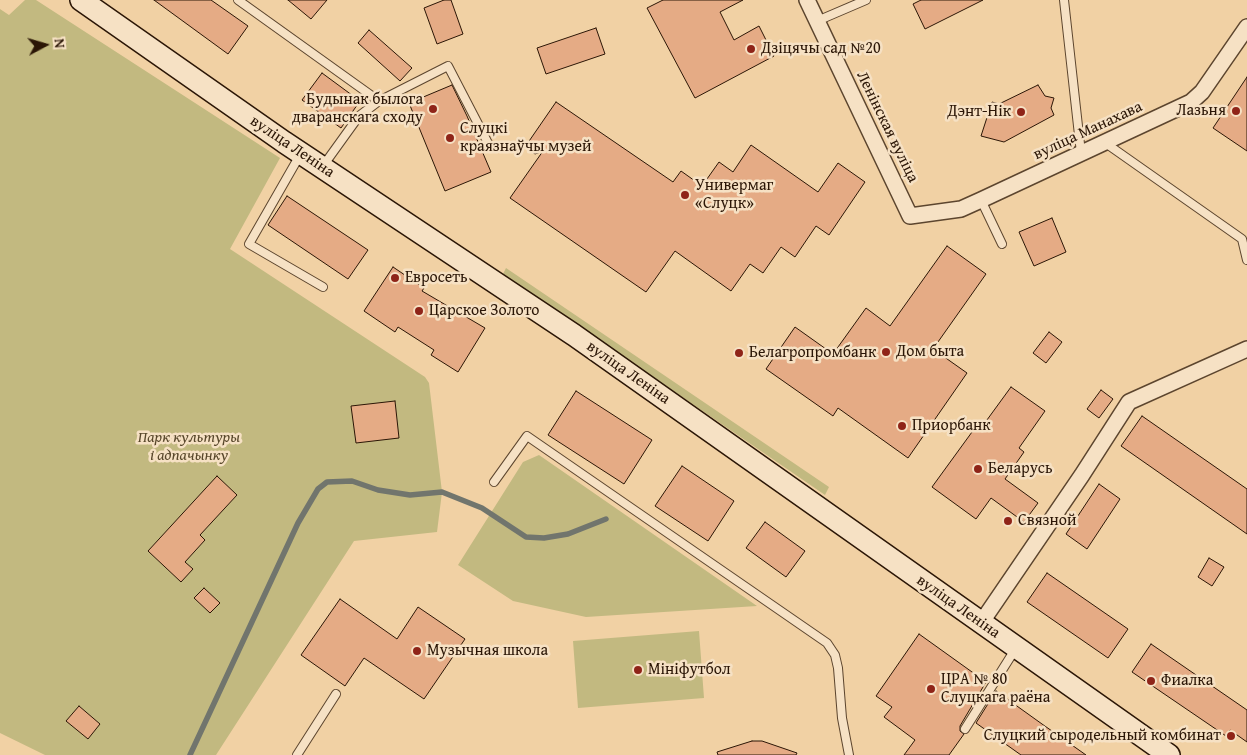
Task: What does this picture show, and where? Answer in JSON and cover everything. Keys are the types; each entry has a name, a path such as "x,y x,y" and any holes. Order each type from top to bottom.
{"main road":[{"name":"вуліца Леніна","path":"81,0 322,167 566,330 1169,755"}],"street":[{"name":"Ленінская вуліца","path":"807,0 910,216"},
{"name":"вуліца Манахава","path":"910,216 961,209 1191,102 1202,92 1247,27"},
{"path":"981,623 1077,484 1129,402 1247,349"}],"lane":[{"path":"238,0 379,100"},
{"path":"817,21 866,0"},
{"path":"1064,0 1081,153"},
{"path":"322,167 358,116 379,100 448,66 489,145"},
{"path":"1104,142 1242,239 1247,260"},
{"path":"302,153 249,244 323,287"},
{"path":"981,200 1002,244"},
{"path":"494,482 527,436 827,643 834,655 838,668 842,718 849,755"},
{"path":"965,729 1016,648"},
{"path":"297,755 336,694"}],"green space":[{"name":"Парк культуры і адпачынку","path":"25,0 36,0 280,158 230,249 425,377 429,383 442,492 437,532 354,541 216,755 45,755 0,733 0,9 9,15"},
{"path":"506,268 829,487 825,495 503,274"},
{"path":"539,455 757,606 586,617 513,601 458,565 523,462"},
{"name":"Мініфутбол","path":"699,631 704,698 578,708 573,641"}],"building":[{"path":"154,0 211,0 248,26 228,54"},
{"path":"288,0 327,0 311,19"},
{"path":"444,0 451,0 463,34 437,44 424,8"},
{"name":"Дзіцячы сад №20","path":"663,0 743,0 720,12 734,40 759,26 774,56 695,98 647,8"},
{"path":"921,0 983,0 925,29 913,4"},
{"path":"596,28 605,54 546,74 537,48"},
{"path":"369,30 412,68 400,81 358,43"},
{"path":"322,73 360,101 341,128 302,100"},
{"name":"Лазьня","path":"1247,77 1247,151 1213,128"},
{"name":"Слуцкі краязнаўчы музей","path":"452,85 491,172 445,191 409,103"},
{"name":"Дэнт-Нік","path":"1038,85 1045,96 1054,98 1051,108 1054,115 1004,142 981,136 992,102 999,104"},
{"name":"Универмаг «Слуцк»","path":"556,102 673,182 681,171 702,186 719,162 733,172 751,145 818,192 838,163 865,182 829,235 816,226 795,257 781,247 763,273 750,264 731,291 675,251 646,292 510,198 543,151 535,154 525,147"},
{"path":"287,196 368,250 348,279 268,225"},
{"path":"1052,218 1066,252 1034,266 1019,232"},
{"name":"Дом быта","path":"947,246 986,274 933,349 967,373 908,458 838,408 833,416 766,369 795,327 833,354 866,308 890,326"},
{"path":"393,267 424,288 422,291 485,328 458,372 431,355 434,350 398,327 395,332 364,311"},
{"path":"1049,332 1062,342 1046,363 1033,353"},
{"name":"Беларусь","path":"1011,387 1045,411 1019,448 1024,452 1005,479 1038,503 1024,522 991,498 976,519 932,487 980,421 984,424"},
{"path":"1101,390 1113,399 1099,418 1087,409"},
{"path":"576,391 652,440 624,484 548,435"},
{"path":"395,401 399,438 356,443 351,406"},
{"path":"1142,416 1247,489 1247,534 1121,446"},
{"path":"682,466 734,501 708,541 655,506"},
{"path":"217,476 237,495 200,535 205,540 185,562 193,569 181,582 148,551"},
{"path":"1099,484 1120,499 1087,549 1066,534"},
{"path":"765,522 805,551 786,577 746,548"},
{"path":"1209,558 1224,567 1212,586 1198,577"},
{"path":"1047,573 1128,629 1108,658 1027,602"},
{"path":"204,588 220,603 210,613 194,598"},
{"name":"Музычная школа","path":"340,599 397,639 418,607 465,639 424,699 364,658 345,686 301,655"},
{"name":"ЦРА № 80 Слуцкага раёна","path":"919,634 986,682 960,726 960,731 964,734 949,755 904,755 915,740 884,717 892,707 876,696"},
{"path":"1151,644 1247,710 1247,742 1230,730 1226,736 1132,672"},
{"path":"996,691 1086,755 1021,755 976,723"},
{"path":"79,706 100,724 88,739 66,721"},
{"path":"752,741 762,741 797,753 796,755 718,755 717,752"}],"waterway":[{"path":"190,755 298,523 318,489 327,482 352,481 378,490 410,495 442,492 482,508 526,537 544,538 568,534 606,519"}],"place":[{"name":"Дзіцячы сад №20","path":"751,49"},
{"name":"Будынак былога дваранскага сходу","path":"433,109"},
{"name":"Лазьня","path":"1236,111"},
{"name":"Дэнт-Нік","path":"1021,112"},
{"name":"Слуцкі краязнаўчы музей","path":"450,138"},
{"name":"Универмаг «Слуцк»","path":"685,195"},
{"name":"Евросеть","path":"395,278"},
{"name":"Царское Золото","path":"419,311"},
{"name":"Дом быта","path":"886,352"},
{"name":"Белагропромбанк","path":"739,353"},
{"name":"Приорбанк","path":"902,426"},
{"name":"Беларусь","path":"978,469"},
{"name":"Связной","path":"1008,521"},
{"name":"Музычная школа","path":"417,651"},
{"name":"Мініфутбол","path":"638,670"},
{"name":"Фиалка","path":"1151,681"},
{"name":"ЦРА № 80 Слуцкага раёна","path":"931,689"},
{"name":"Слуцкий сыродельный комбинат","path":"1231,736"}]}
